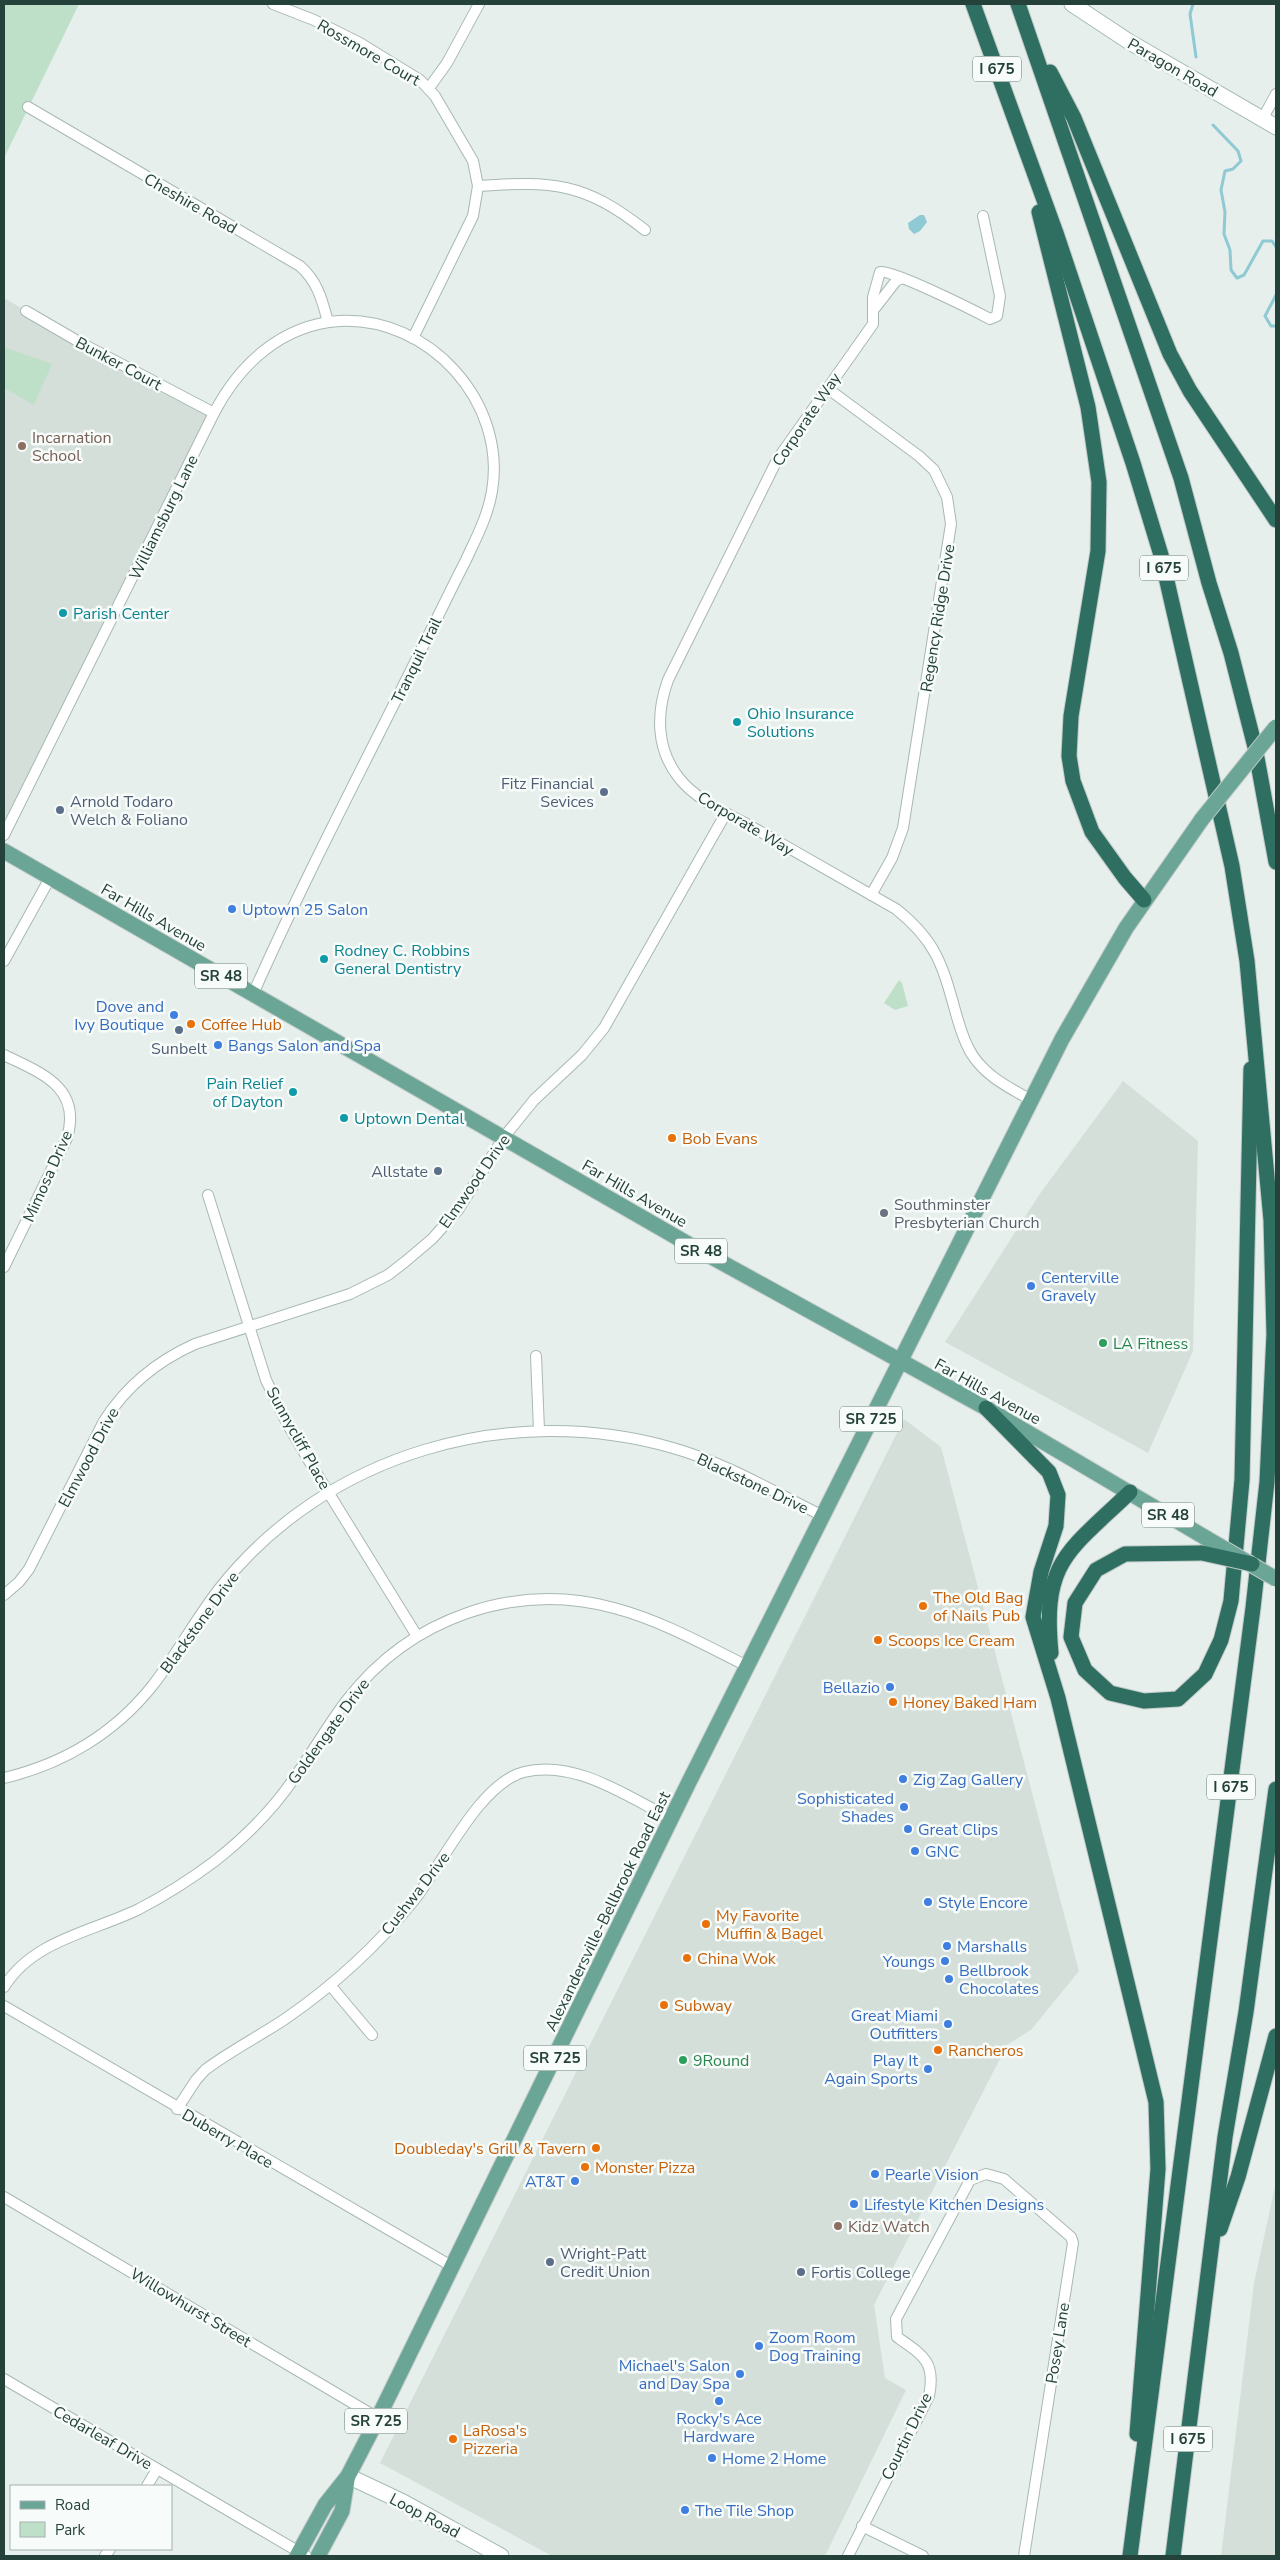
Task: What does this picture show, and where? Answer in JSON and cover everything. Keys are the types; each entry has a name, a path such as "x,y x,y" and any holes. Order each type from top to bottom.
{"highway":[{"name":"I 675","path":"973,4 1133,463 1161,555 1232,866 1247,961 1272,1220 1274,1334 1267,1482 1252,1618 1128,2556"},
{"name":"I 675","path":"1018,4 1181,478 1209,583 1231,653 1255,747 1276,862"},
{"path":"1025,25 1074,118 1170,354 1190,391 1276,520"},
{"path":"1020,135 1088,407 1099,482 1098,551 1070,723 1069,756 1073,781 1092,832 1124,878 1144,900"},
{"path":"1269,823 1276,847"},
{"path":"1252,1016 1242,1480 1231,1600 1222,1640 1205,1674 1178,1698 1144,1701 1110,1693 1085,1670 1071,1638 1075,1603 1096,1570 1125,1554 1202,1553 1252,1564"},
{"path":"986,1408 1049,1472 1058,1495 1056,1526 1041,1572 1033,1617 1054,1685 1150,2075 1156,2110 1158,2169 1128,2556"},
{"path":"1054,1685 1048,1611 1053,1579 1066,1555 1130,1492"},
{"name":"I 675","path":"1173,2556 1210,2256 1276,1790"},
{"path":"1210,2256 1238,2177 1276,2036"}],"main road":[{"name":"Alexandersville-Bellbrook Road East","path":"300,2555 325,2505 348,2476 378,2418 958,1241 1082,1002 1144,900 1202,819 1276,727"},
{"name":"Far Hills Avenue","path":"4,851 673,1235 986,1408 1276,1578"},
{"name":"Alexandersville-Bellbrook Road East","path":"318,2556 342,2511 348,2476"}],"street":[{"name":"Rossmore Court","path":"273,4 314,20 360,43 408,72 429,88 473,161 478,186 473,216 413,338"},
{"path":"429,88 447,63 479,4"},
{"name":"Paragon Road","path":"1072,4 1128,41 1276,127"},
{"path":"1263,118 1276,94"},
{"name":"Cheshire Road","path":"28,106 300,266 315,282 321,295 328,322"},
{"path":"478,186 532,182 567,186 601,199 645,230"},
{"path":"875,308 873,297 880,272 884,270 990,318 997,316 1000,296 983,216"},
{"path":"875,308 896,281 902,278"},
{"name":"Corporate Way","path":"875,308 873,324 777,460 663,694 660,725 665,752 671,766 691,790 726,813 871,895 909,920 930,943 939,958 957,1016 973,1056 995,1078 1031,1100"},
{"name":"Bunker Court","path":"26,311 81,343 214,413"},
{"name":"Williamsburg Lane","path":"4,835 214,413 235,378 259,353 293,333 328,322 369,323 413,338"},
{"name":"Tranquil Trail","path":"252,994 456,579 489,507 494,456 491,439 480,407 456,370 440,356 413,338"},
{"name":"Regency Ridge Drive","path":"827,388 919,456 934,470 947,498 951,524 902,828 892,858 871,895"},
{"name":"Elmwood Drive","path":"4,1595 19,1582 34,1561 90,1447 115,1404 126,1390 146,1373 176,1352 212,1338 350,1294 388,1275 406,1262 432,1238 458,1210 504,1137 534,1100 582,1056 604,1028 726,813"},
{"path":"4,961 50,878"},
{"name":"Mimosa Drive","path":"4,1055 43,1074 54,1082 66,1098 71,1118 67,1138 4,1267"},
{"name":"Sunnycliff Place","path":"208,1195 248,1328 266,1380 283,1415 418,1636"},
{"path":"536,1356 539,1430"},
{"name":"Blackstone Drive","path":"4,1778 23,1773 68,1755 90,1743 130,1711 153,1685 218,1590 290,1518 329,1492 382,1464 430,1447 481,1436 539,1430 614,1435 674,1448 727,1467 823,1516"},
{"name":"Goldengate Drive","path":"4,1987 19,1967 52,1944 138,1909 188,1880 217,1859 246,1834 277,1800 363,1680 381,1663 418,1636 455,1617 500,1603 541,1598 586,1601 628,1612 747,1666"},
{"name":"Cushwa Drive","path":"177,2109 205,2070 285,2019 330,1985 383,1936 415,1899 484,1798 519,1773 541,1769 569,1770 672,1819"},
{"path":"330,1985 372,2035"},
{"name":"Duberry Place","path":"4,2006 177,2109 453,2267"},
{"name":"Courtin Drive","path":"848,2556 929,2396 932,2381 929,2365 923,2355 897,2337 896,2319 970,2180 986,2174"},
{"name":"Posey Lane","path":"986,2174 1004,2179 1071,2237 1072,2243 1024,2556"},
{"name":"Willowhurst Street","path":"4,2197 378,2418"},
{"name":"Cedarleaf Drive","path":"4,2379 300,2555"},
{"path":"148,2485 157,2469"},
{"name":"Loop Road","path":"348,2476 403,2502 501,2556"},
{"path":"862,2526 924,2556"}],"shaded area":[{"path":"4,298 81,343 214,413 4,835"},
{"path":"1123,1081 1198,1141 1193,1351 1148,1453 945,1342 1039,1195"},
{"path":"904,1419 941,1447 1079,1971 1031,2030 1007,2045 874,2305 885,2378 906,2390 825,2556 552,2556 380,2463"},
{"path":"1276,2182 1276,2556 1221,2556 1254,2283"}],"green space":[{"path":"4,4 79,4 4,158"},
{"path":"4,347 52,364 34,405 4,388"},
{"path":"899,980 902,983 908,1006 895,1010 884,1003"}],"water":[{"path":"920,215 924,215 927,222 920,231 914,234 909,229 908,223"}],"waterway":[{"path":"1193,4 1190,14 1196,57"},
{"path":"1213,125 1238,151 1241,161 1233,169 1225,171 1221,190 1225,212 1224,234 1230,250 1231,270 1237,278 1244,275 1263,241 1272,241 1276,247"},
{"path":"1276,295 1265,316 1271,326 1276,326"}],"place":[{"name":"Incarnation School","path":"22,446"},
{"name":"Parish Center","path":"63,613"},
{"name":"Ohio Insurance Solutions","path":"737,722"},
{"name":"Fitz Financial Sevices","path":"604,792"},
{"name":"Arnold Todaro Welch & Foliano","path":"60,810"},
{"name":"Uptown 25 Salon","path":"232,909"},
{"name":"Rodney C. Robbins General Dentistry","path":"324,959"},
{"name":"Dove and Ivy Boutique","path":"174,1015"},
{"name":"Coffee Hub","path":"191,1024"},
{"name":"Sunbelt","path":"179,1030"},
{"name":"Bangs Salon and Spa","path":"218,1045"},
{"name":"Pain Relief of Dayton","path":"293,1092"},
{"name":"Uptown Dental","path":"344,1118"},
{"name":"Bob Evans","path":"672,1138"},
{"name":"Allstate","path":"438,1171"},
{"name":"Southminster Presbyterian Church","path":"884,1213"},
{"name":"Centerville Gravely","path":"1031,1286"},
{"name":"LA Fitness","path":"1103,1343"},
{"name":"The Old Bag of Nails Pub","path":"923,1606"},
{"name":"Scoops Ice Cream","path":"878,1640"},
{"name":"Bellazio","path":"890,1687"},
{"name":"Honey Baked Ham","path":"893,1702"},
{"name":"Zig Zag Gallery","path":"903,1779"},
{"name":"Sophisticated Shades","path":"904,1807"},
{"name":"Great Clips","path":"908,1829"},
{"name":"GNC","path":"915,1851"},
{"name":"Style Encore","path":"928,1902"},
{"name":"My Favorite Muffin & Bagel","path":"706,1924"},
{"name":"Marshalls","path":"947,1946"},
{"name":"China Wok","path":"687,1958"},
{"name":"Youngs","path":"945,1961"},
{"name":"Bellbrook Chocolates","path":"949,1979"},
{"name":"Subway","path":"664,2005"},
{"name":"Great Miami Outfitters","path":"948,2024"},
{"name":"Rancheros","path":"938,2050"},
{"name":"9Round","path":"683,2060"},
{"name":"Play It Again Sports","path":"928,2069"},
{"name":"Doubleday's Grill & Tavern","path":"596,2148"},
{"name":"Monster Pizza","path":"585,2167"},
{"name":"Pearle Vision","path":"875,2174"},
{"name":"AT&T","path":"575,2181"},
{"name":"Lifestyle Kitchen Designs","path":"854,2204"},
{"name":"Kidz Watch","path":"838,2226"},
{"name":"Wright-Patt Credit Union","path":"550,2262"},
{"name":"Fortis College","path":"801,2272"},
{"name":"Zoom Room Dog Training","path":"759,2346"},
{"name":"Michael's Salon and Day Spa","path":"740,2374"},
{"name":"Rocky's Ace Hardware","path":"719,2401"},
{"name":"LaRosa's Pizzeria","path":"453,2439"},
{"name":"Home 2 Home","path":"712,2458"},
{"name":"The Tile Shop","path":"685,2510"}]}
